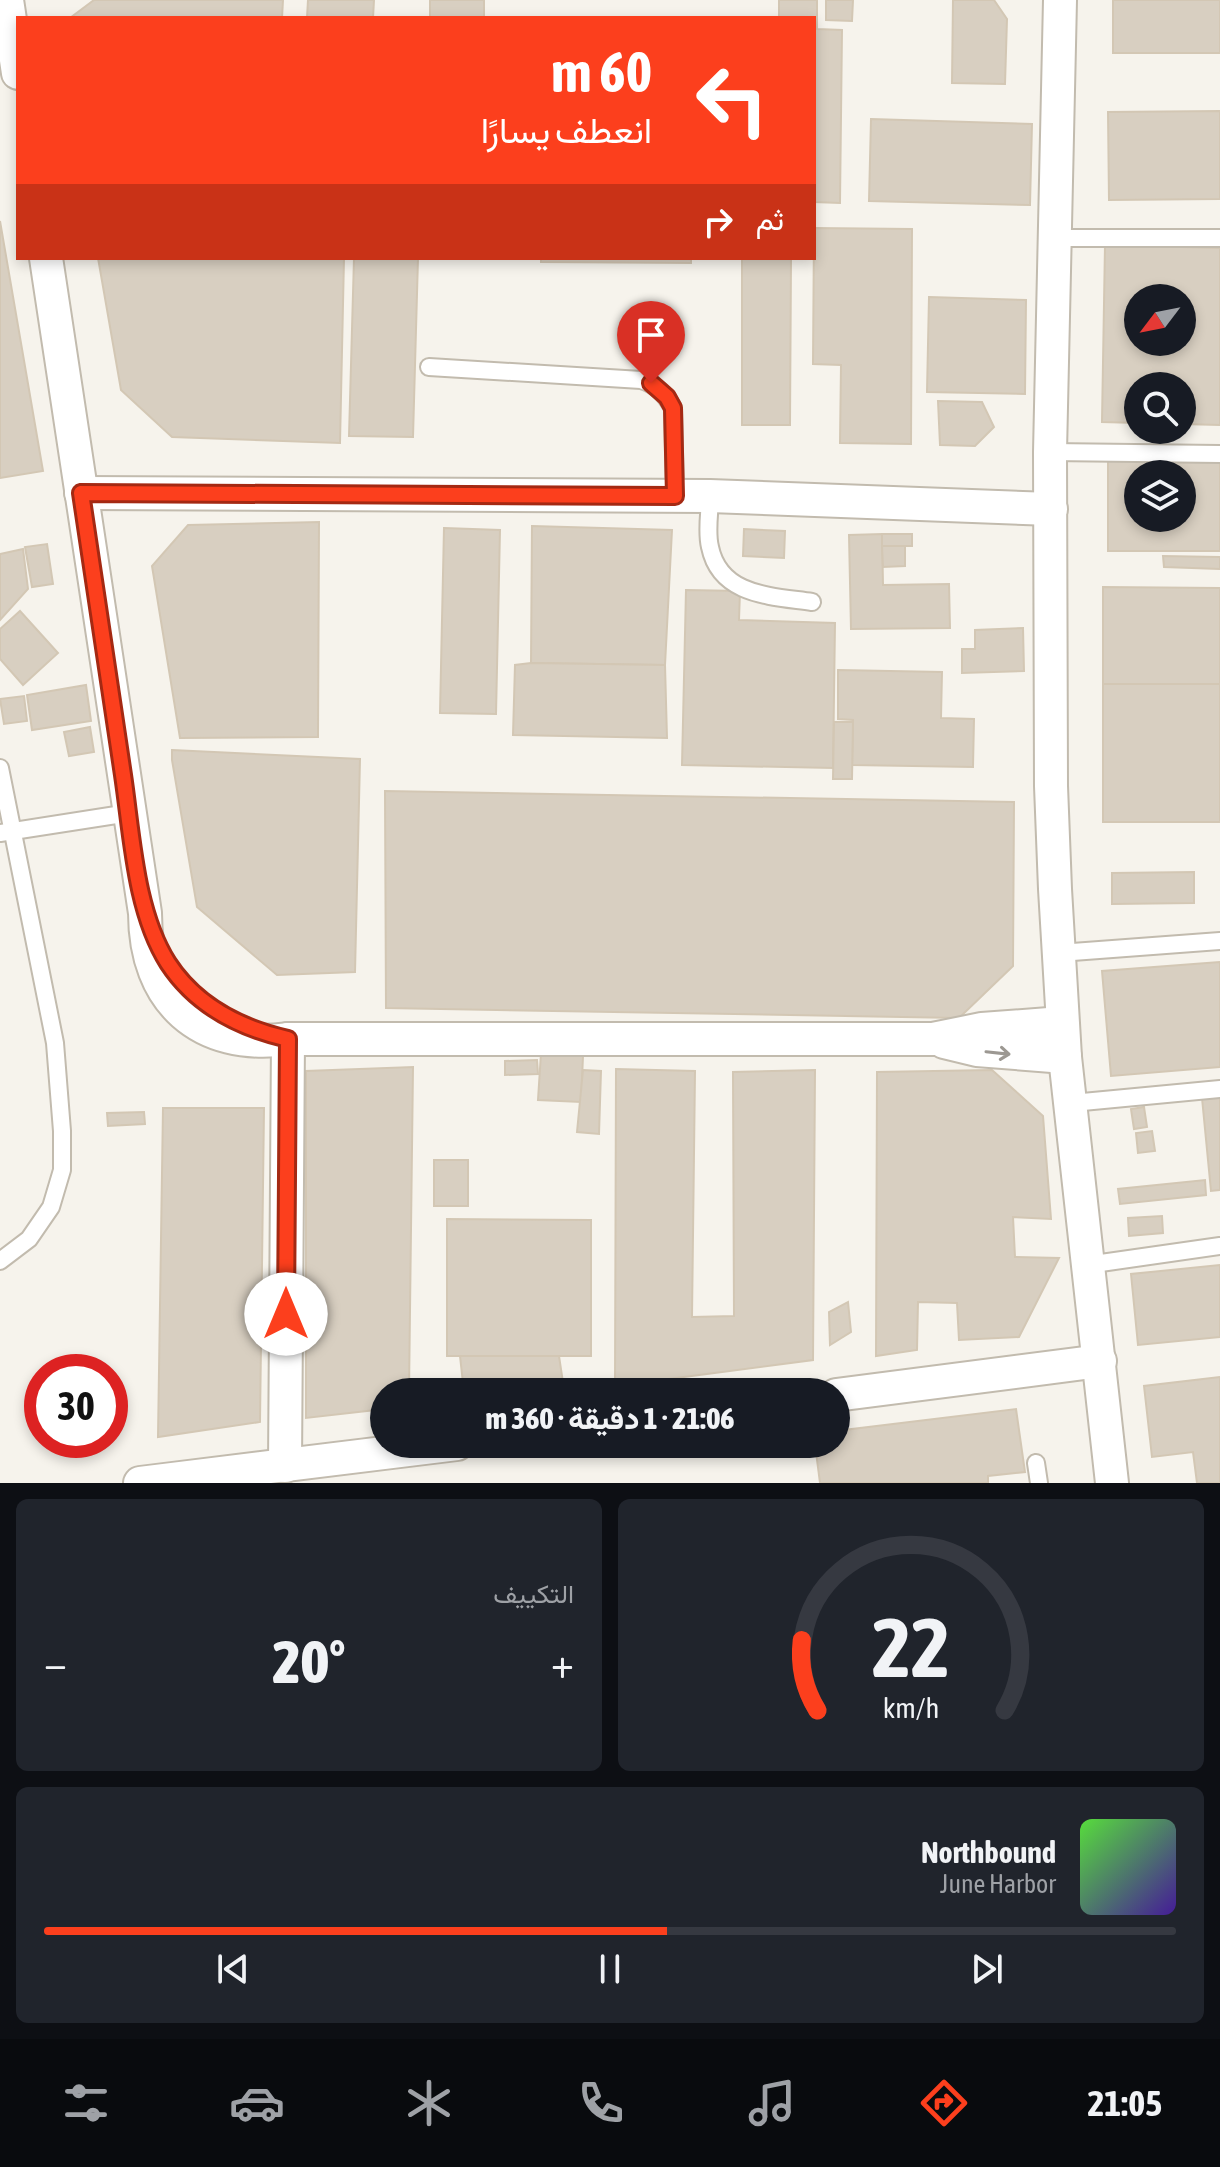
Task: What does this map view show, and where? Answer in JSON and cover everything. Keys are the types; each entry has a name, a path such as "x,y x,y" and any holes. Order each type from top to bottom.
{"street":[{"path":"7,0 16,60"},
{"path":"1060,0 1050,452 1051,786 1062,1023 1112,1483"},
{"path":"46,260 145,913 155,940 170,965 209,1006 260,1033 288,1039 933,1039 982,1029 1062,1023"},
{"path":"81,493 710,496 1051,509"},
{"path":"285,1466 288,1039"},
{"path":"933,1039 977,1050 1065,1057"},
{"path":"850,1393 1100,1361"},
{"path":"140,1483 370,1455"}],"lane":[{"path":"1057,238 1220,238"},
{"path":"429,367 651,383 667,397 673,408 675,496"},
{"path":"1050,452 1220,454"},
{"path":"710,496 709,545 718,569 731,582 752,593 812,602"},
{"path":"0,768 6,832 55,1043 62,1117 62,1170 51,1207 29,1239 0,1261"},
{"path":"6,832 129,813"},
{"path":"1059,953 1220,941"},
{"path":"1072,1103 1220,1089"},
{"path":"1087,1265 1220,1246"},
{"path":"1036,1463 1039,1483"}],"building":[{"path":"94,0 283,0 282,16 73,16"},
{"path":"308,0 374,0 373,16 307,16"},
{"path":"430,0 484,0 484,16 430,16"},
{"path":"779,0 817,0 817,29 842,30 840,203 816,202 816,16 779,16"},
{"path":"826,0 853,0 852,21 826,20"},
{"path":"953,0 994,0 1007,19 1005,84 952,83"},
{"path":"1113,0 1220,0 1220,53 1113,53"},
{"path":"1220,111 1220,199 1109,200 1108,112"},
{"path":"871,119 1032,124 1030,205 869,201"},
{"path":"0,221 43,471 0,478"},
{"path":"816,228 912,229 911,444 840,443 841,365 813,364"},
{"path":"1105,245 1220,248 1220,425 1196,424 1196,372 1124,372 1124,423 1102,422"},
{"path":"98,260 344,260 340,443 172,437 121,390"},
{"path":"354,260 418,260 413,437 349,436"},
{"path":"541,260 691,260 691,263"},
{"path":"742,260 791,260 790,425 742,425"},
{"path":"929,297 1026,300 1025,394 927,392"},
{"path":"938,401 982,402 994,427 975,446 940,445"},
{"path":"1108,460 1124,460 1124,532 1196,532 1196,460 1220,460 1220,551 1108,551"},
{"path":"319,522 318,737 180,738 152,566 188,525"},
{"path":"532,526 672,530 665,665 531,663"},
{"path":"444,528 500,530 496,714 440,713"},
{"path":"744,529 785,531 784,558 743,556"},
{"path":"882,534 883,585 949,584 950,628 851,629 849,535"},
{"path":"882,534 912,534 912,546 882,546"},
{"path":"47,544 53,584 32,587 25,547"},
{"path":"882,546 905,546 905,566 883,567"},
{"path":"23,549 28,589 0,620 0,554"},
{"path":"1163,556 1220,557 1220,569 1164,567"},
{"path":"1103,587 1220,588 1220,684 1103,684"},
{"path":"686,590 740,591 739,620 835,623 833,768 682,765"},
{"path":"20,611 58,653 23,685 0,659 0,629"},
{"path":"1023,628 1024,671 962,673 962,649 975,649 975,630"},
{"path":"515,665 665,665 667,738 513,735"},
{"path":"838,670 942,672 941,718 974,719 973,767 852,765 853,720 838,719"},
{"path":"1103,684 1220,684 1220,822 1103,822"},
{"path":"86,685 91,721 32,730 27,695"},
{"path":"24,696 27,721 4,724 0,699"},
{"path":"834,722 853,722 852,779 833,779"},
{"path":"90,727 94,752 69,756 64,732"},
{"path":"172,750 360,759 355,972 277,975 197,907"},
{"path":"385,791 1014,802 1013,966 959,1018 386,1008"},
{"path":"1194,872 1194,903 1112,904 1112,873"},
{"path":"1220,962 1220,1067 1111,1076 1102,971"},
{"path":"541,1053 583,1056 581,1102 538,1100"},
{"path":"537,1060 538,1074 505,1075 505,1061"},
{"path":"413,1067 409,1378 370,1378 370,1411 306,1418 306,1071"},
{"path":"616,1069 695,1071 692,1317 734,1316 733,1072 815,1070 813,1360 676,1378 615,1378"},
{"path":"583,1070 601,1071 599,1134 577,1132"},
{"path":"992,1070 1043,1116 1051,1219 1013,1217 1015,1257 1059,1258 1019,1337 959,1340 957,1303 918,1302 917,1350 876,1356 877,1072"},
{"path":"1220,1097 1220,1190 1211,1191 1202,1098"},
{"path":"1144,1107 1147,1127 1134,1129 1131,1109"},
{"path":"163,1108 264,1108 260,1422 158,1437"},
{"path":"144,1112 145,1124 108,1126 107,1113"},
{"path":"1152,1131 1155,1151 1138,1153 1136,1133"},
{"path":"434,1160 468,1160 468,1206 434,1206"},
{"path":"1205,1180 1206,1195 1120,1204 1118,1189"},
{"path":"1162,1216 1163,1233 1129,1236 1128,1218"},
{"path":"447,1219 591,1220 591,1356 447,1356"},
{"path":"1220,1265 1220,1337 1138,1345 1131,1274"},
{"path":"848,1302 851,1332 830,1345 829,1312"},
{"path":"460,1356 559,1356 562,1378 462,1378"},
{"path":"1220,1377 1220,1483 1197,1483 1193,1452 1152,1457 1144,1386"},
{"path":"1016,1409 1025,1472 988,1476 988,1483 820,1483 817,1458 850,1458 850,1429"}],"route":[{"path":"286,1314 288,1039 260,1033 209,1006 188,987 155,940 145,913 81,493 675,496 673,408 667,397 651,383"}]}
